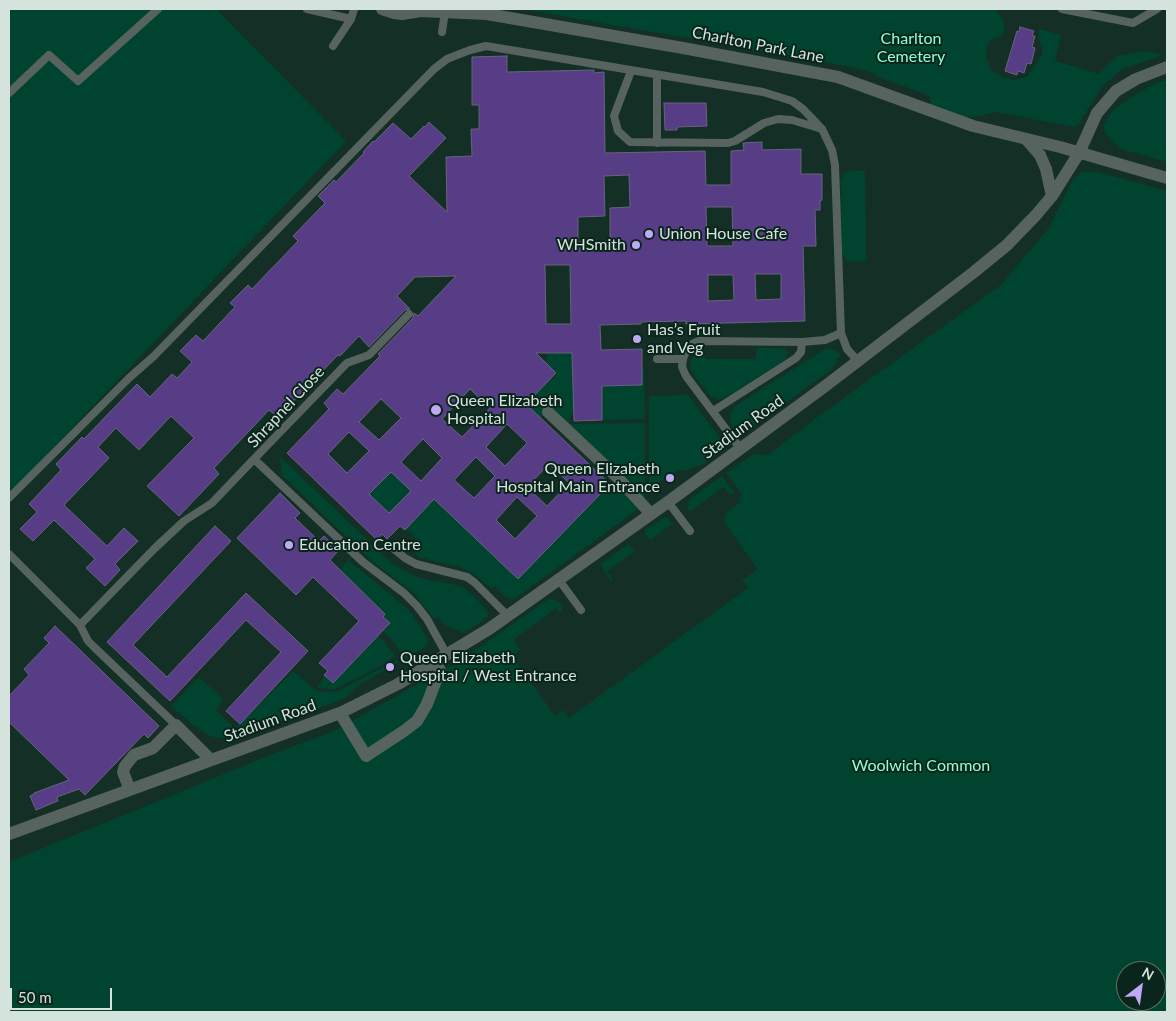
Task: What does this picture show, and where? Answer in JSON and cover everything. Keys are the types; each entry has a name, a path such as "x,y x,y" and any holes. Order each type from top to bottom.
{"street":[{"name":"Charlton Park Lane","path":"382,9 402,14 418,10 468,11 838,77 973,126 1167,178"},
{"name":"Stadium Road","path":"9,834 340,713 435,663 508,616 668,502 858,361 1000,250 1036,215 1052,196 1079,153 1097,113 1116,91 1136,79 1167,67"},
{"path":"1026,139 1040,155 1046,169 1052,196"},
{"path":"548,412 617,477 651,514"},
{"name":"Stadium Road","path":"340,713 366,756 417,720 427,704 440,670 435,663"},
{"path":"130,790 123,772 125,766 134,755 153,748 176,725"},
{"name":"Stadium Road","path":"176,725 211,760"}],"lane":[{"path":"9,94 48,55 78,81 158,9"},
{"path":"307,9 351,20"},
{"path":"333,46 351,20 354,9"},
{"path":"1062,9 1134,23 1157,9"},
{"path":"442,32 445,12"},
{"path":"9,498 129,378 154,356 434,68 447,59 486,46 778,96 792,101 804,109 822,129 832,150 835,165 841,333 847,349 858,361"},
{"path":"631,71 614,116 618,131 630,142 735,141 764,123 778,119 792,120 822,129"},
{"path":"657,75 657,143"},
{"name":"Shrapnel Close","path":"409,314 369,355 347,362 254,458 363,562 404,593 417,606 427,619 447,655"},
{"path":"740,448 686,376 682,367 686,350 692,344 699,341 802,342 825,340 841,333"},
{"path":"713,410 796,358 801,352 802,342"},
{"path":"657,359 683,359"},
{"path":"80,625 154,548 184,521 212,503 254,458"},
{"path":"668,502 690,531"},
{"path":"394,549 404,558 416,564 467,577 508,616"},
{"path":"9,554 80,625 88,641 176,725"},
{"path":"559,580 581,610"}],"green space":[{"path":"9,9 216,9 346,141 9,494"},
{"name":"Charlton Cemetery","path":"522,9 994,9 1003,19 1005,30 1001,37 992,39 987,46 986,57 991,70 1002,77 1014,80 1027,77 1042,55 1042,46 1038,37 1039,29 1061,35 1055,61 1099,74 1117,56 1146,51 1163,55 1122,69 1102,87 1078,125 1073,127 997,112 974,117 961,117 936,109 931,104 930,96 876,76 874,73 852,67"},
{"path":"1167,80 1167,162 1121,149 1105,132 1104,124 1112,111 1154,84"},
{"path":"850,171 865,171 866,262 849,261 842,251 841,181 844,174"},
{"name":"Woolwich Common","path":"1081,172 1098,172 1167,191 1167,1012 9,1012 9,862 278,752 332,732 461,660 549,599 560,603 563,607 560,613 556,608 513,640 520,650 512,656 555,716 563,710 569,718 748,588 742,580 758,569 724,522 726,513 741,502 738,498 742,494 726,473 754,454 768,455 820,415 1001,285 1049,228 1072,181"},
{"path":"757,348 782,348 786,350 788,355 785,360 726,397 718,399 710,396 691,371 690,364 693,355 698,349 704,349 705,359 756,359"},
{"path":"827,348 837,351 841,356 838,357 832,369 751,428 742,429 735,425 732,428 729,416 735,406"},
{"path":"547,353 572,353 574,413 570,414 570,424 645,423 645,499 548,409 540,418 526,404 557,374 546,363"},
{"path":"642,369 644,369 645,419 602,420 602,386 642,385"},
{"path":"688,395 720,438 721,448 718,453 702,465 683,471 678,470 649,489 649,396"},
{"path":"280,457 394,565 417,577 464,588 487,610 488,617 464,633 445,625 437,616 434,619 415,594 374,563 282,475"},
{"path":"393,470 412,489 389,513 369,494"},
{"path":"722,476 734,492 730,495 724,487 690,511 688,508 689,500"},
{"path":"615,479 638,509 513,600 506,597 495,586 492,589 471,572 418,557 415,553 421,543 406,529 434,499 518,579"},
{"path":"665,517 672,524 650,540 645,534 645,530"},
{"path":"628,544 635,551 607,571 613,580 611,581 602,568 602,563"},
{"path":"348,560 413,615 427,638 427,646 405,659 394,642 379,628 390,623 383,617 385,613 358,590 359,588 340,570"},
{"path":"378,636 395,656 388,662 335,689 318,688 324,675 333,683"},
{"path":"397,660 399,662 359,685 344,699 232,738 217,738 208,735 171,706 199,677 223,699 216,710 235,729 293,671 317,691 336,692"}],"building":[{"path":"1020,27 1034,31 1032,36 1035,36 1032,47 1035,48 1031,64 1027,63 1024,73 1018,71 1017,75 1005,71 1017,31 1019,32"},
{"path":"507,56 507,72 594,70 594,73 604,72 605,153 705,151 706,185 731,185 731,151 744,150 743,143 762,142 762,150 801,149 801,174 822,174 822,200 820,201 820,210 815,210 816,246 803,246 805,321 686,324 686,321 600,325 601,350 642,349 642,385 602,386 602,420 574,421 572,353 536,353 556,373 526,404 610,484 518,579 434,499 405,530 400,526 387,539 382,534 377,540 287,453 329,409 324,403 337,389 343,394 380,356 378,354 413,318 414,313 418,316 456,276 415,277 397,296 410,309 405,310 369,347 359,336 282,413 275,415 269,410 214,468 219,474 179,516 147,486 194,438 171,416 139,450 116,428 98,447 109,458 64,505 107,546 124,528 138,541 115,564 120,570 105,586 86,568 95,559 54,520 33,541 20,529 37,512 29,504 61,470 56,464 82,437 84,439 137,384 150,397 172,374 177,378 192,362 180,351 196,335 203,341 235,307 230,303 248,285 252,289 298,241 293,236 325,203 318,196 334,180 336,182 373,141 393,123 411,139 429,122 446,138 409,176 447,212 446,157 472,156 471,129 479,129 479,105 472,105 472,57","holes":["629,175 630,207 610,208 610,241 578,242 578,217 605,216 604,176","706,207 732,207 733,246 707,246","545,265 570,265 571,324 546,324","755,274 781,274 781,299 756,300","708,275 733,275 734,300 708,301","470,389 490,408 462,437 442,419","381,399 401,418 379,440 359,422","507,424 527,443 505,466 486,447","349,432 369,451 347,473 328,454","423,439 442,458 421,481 401,462","476,457 495,476 474,498 454,480","549,464 569,483 547,506 527,487","391,472 411,491 389,513 369,494","517,497 537,516 515,539 496,520"]},
{"path":"664,103 706,103 707,126 677,127 677,130 665,130"},
{"path":"280,493 300,513 295,518 319,541 324,536 339,550 330,560 385,614 383,617 390,623 333,683 324,675 328,671 319,663 359,621 313,577 296,595 237,538"},
{"path":"215,526 231,541 133,645 167,677 246,593 308,651 240,724 226,711 281,652 246,620 170,701 107,642"},
{"path":"55,626 159,726 148,738 144,734 85,795 79,789 57,797 58,801 36,810 30,796 69,780 9,722 9,696 29,675 24,669 49,643 44,638"}],"place":[{"name":"Union House Cafe","path":"649,234"},
{"name":"WHSmith","path":"636,245"},
{"name":"Has’s Fruit and Veg","path":"637,339"},
{"name":"Queen Elizabeth Hospital","path":"436,410"},
{"name":"Queen Elizabeth Hospital Main Entrance","path":"670,478"},
{"name":"Education Centre","path":"289,545"},
{"name":"Queen Elizabeth Hospital / West Entrance","path":"390,667"}]}
